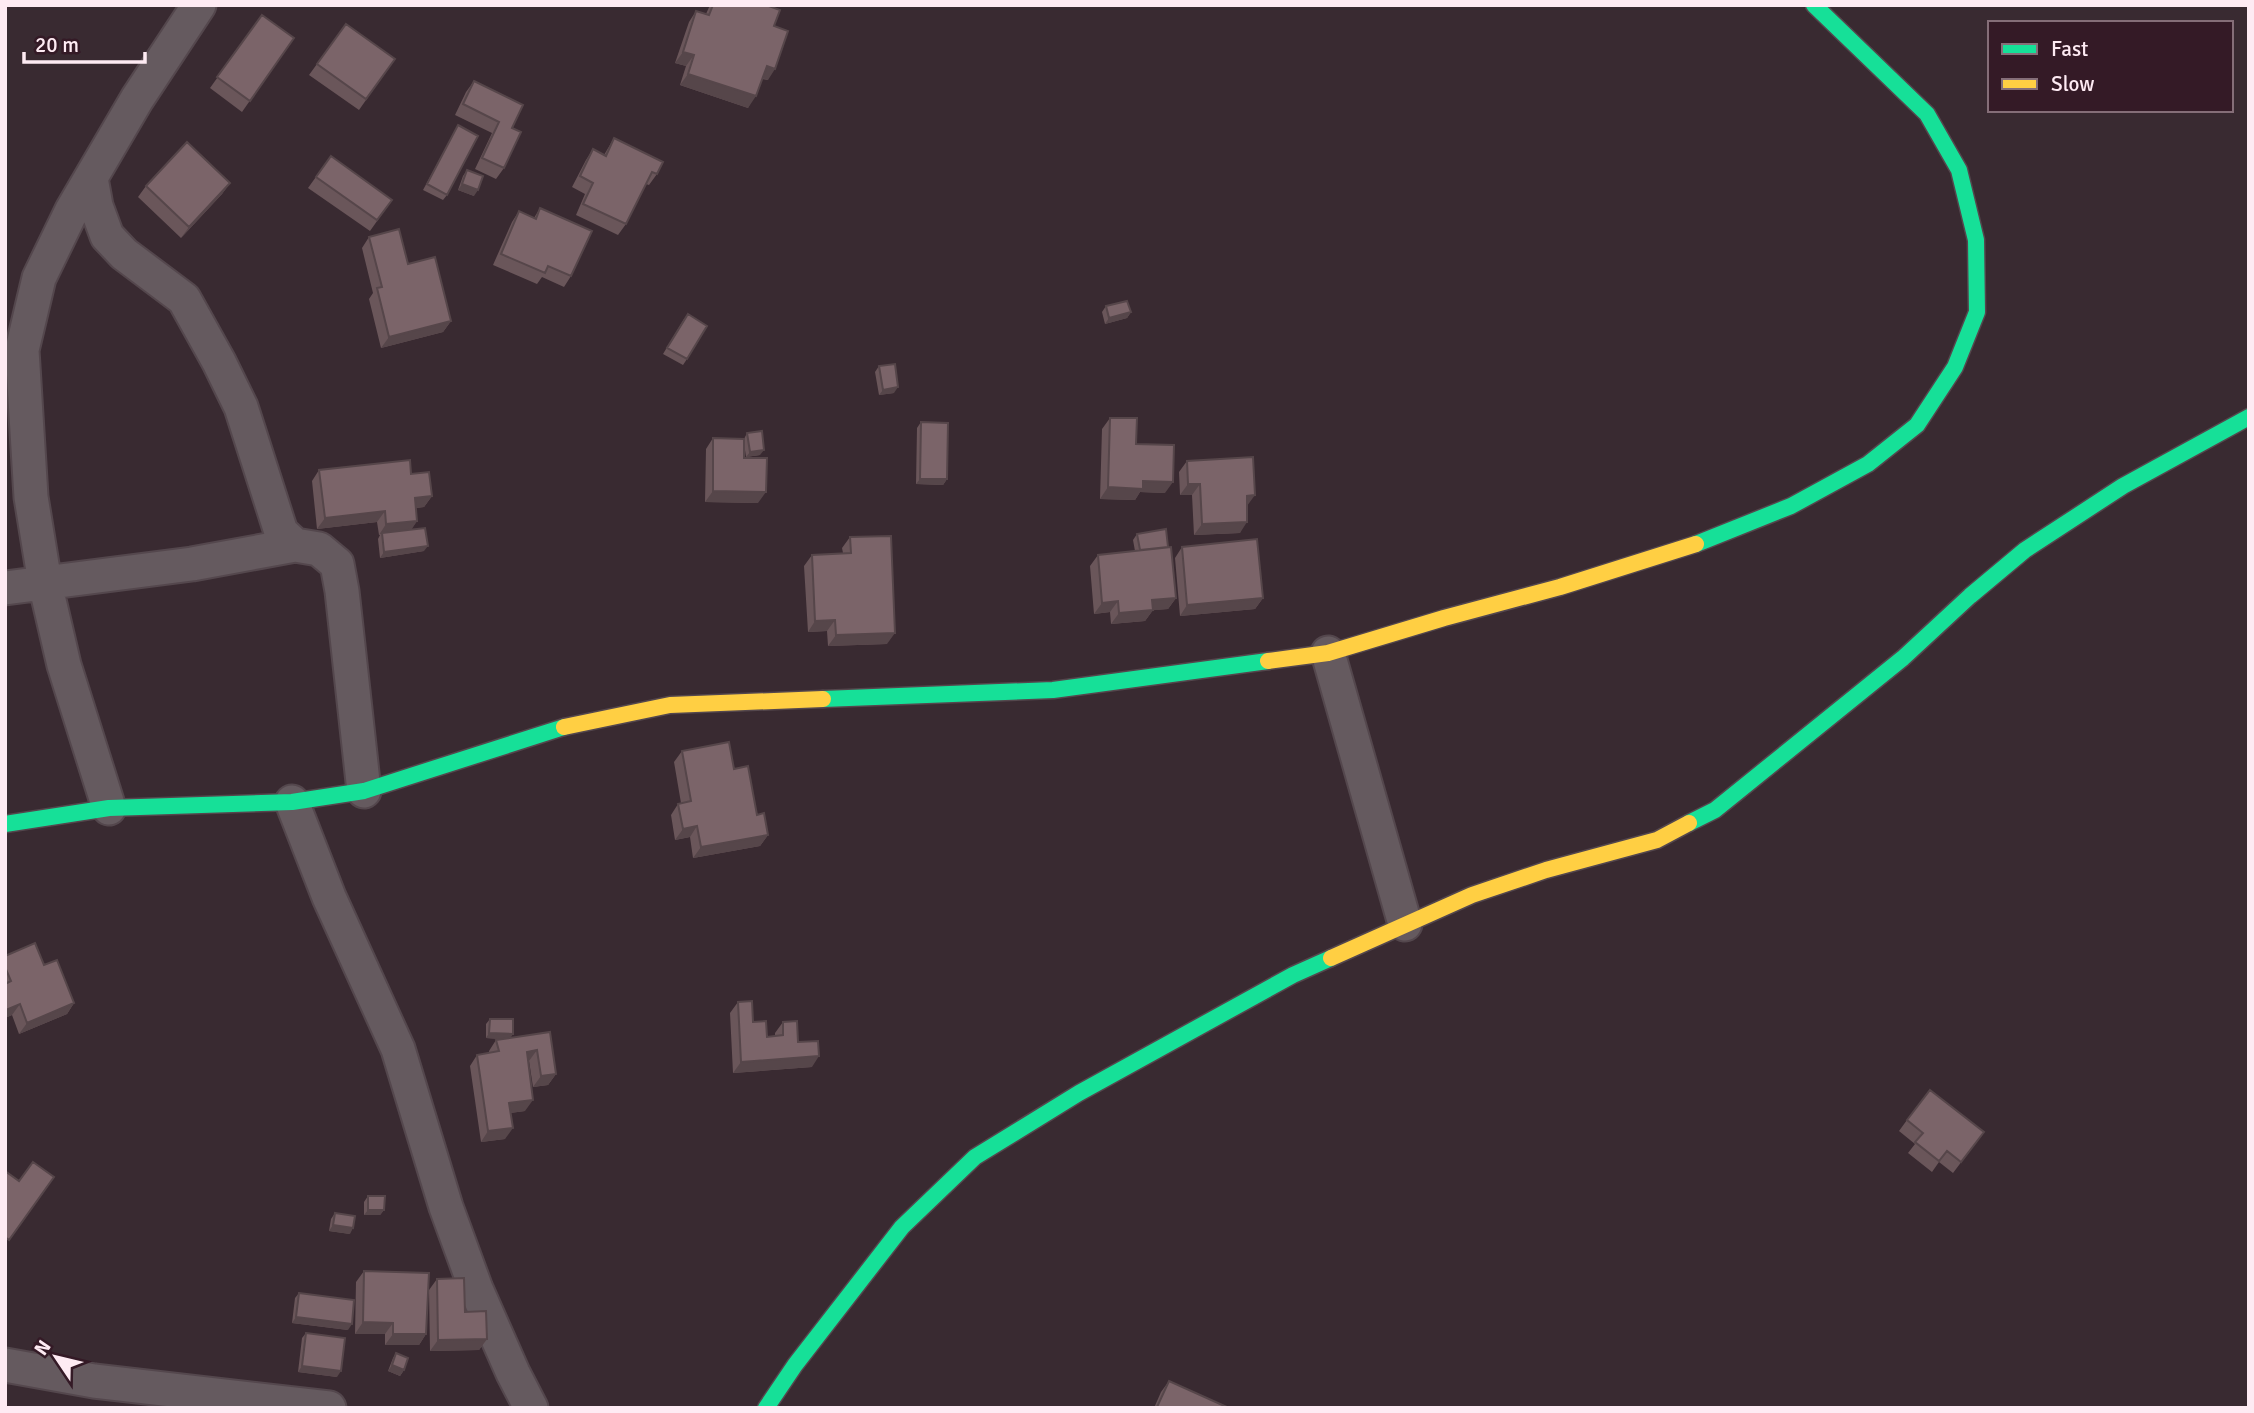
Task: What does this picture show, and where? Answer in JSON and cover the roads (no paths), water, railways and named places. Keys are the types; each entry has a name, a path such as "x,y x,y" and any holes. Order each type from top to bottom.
{"street":[{"path":"109,807 64,665 45,583 31,497 22,350 39,278 72,210 137,99 199,5"},
{"path":"5,824 109,807 292,802 364,791 577,723 670,705 1053,690 1328,653 1560,587 1696,544 1791,506 1868,464 1917,425 1955,368 1977,312 1976,240 1959,170 1927,114 1814,5"},
{"path":"91,178 96,206 107,236 124,254 184,299 241,407 281,532 295,545"},
{"path":"766,1408 795,1365 902,1227 975,1157 1079,1093 1293,975 1472,895 1533,874 1657,839 1715,810 1903,658 2025,550 2123,486 2249,417"},
{"path":"5,588 192,564 295,545 319,549 337,564 364,791"},
{"path":"1328,653 1405,923"},
{"path":"292,802 329,897 398,1049 463,1254 531,1408"},
{"path":"5,1365 94,1381 329,1408"}]}
